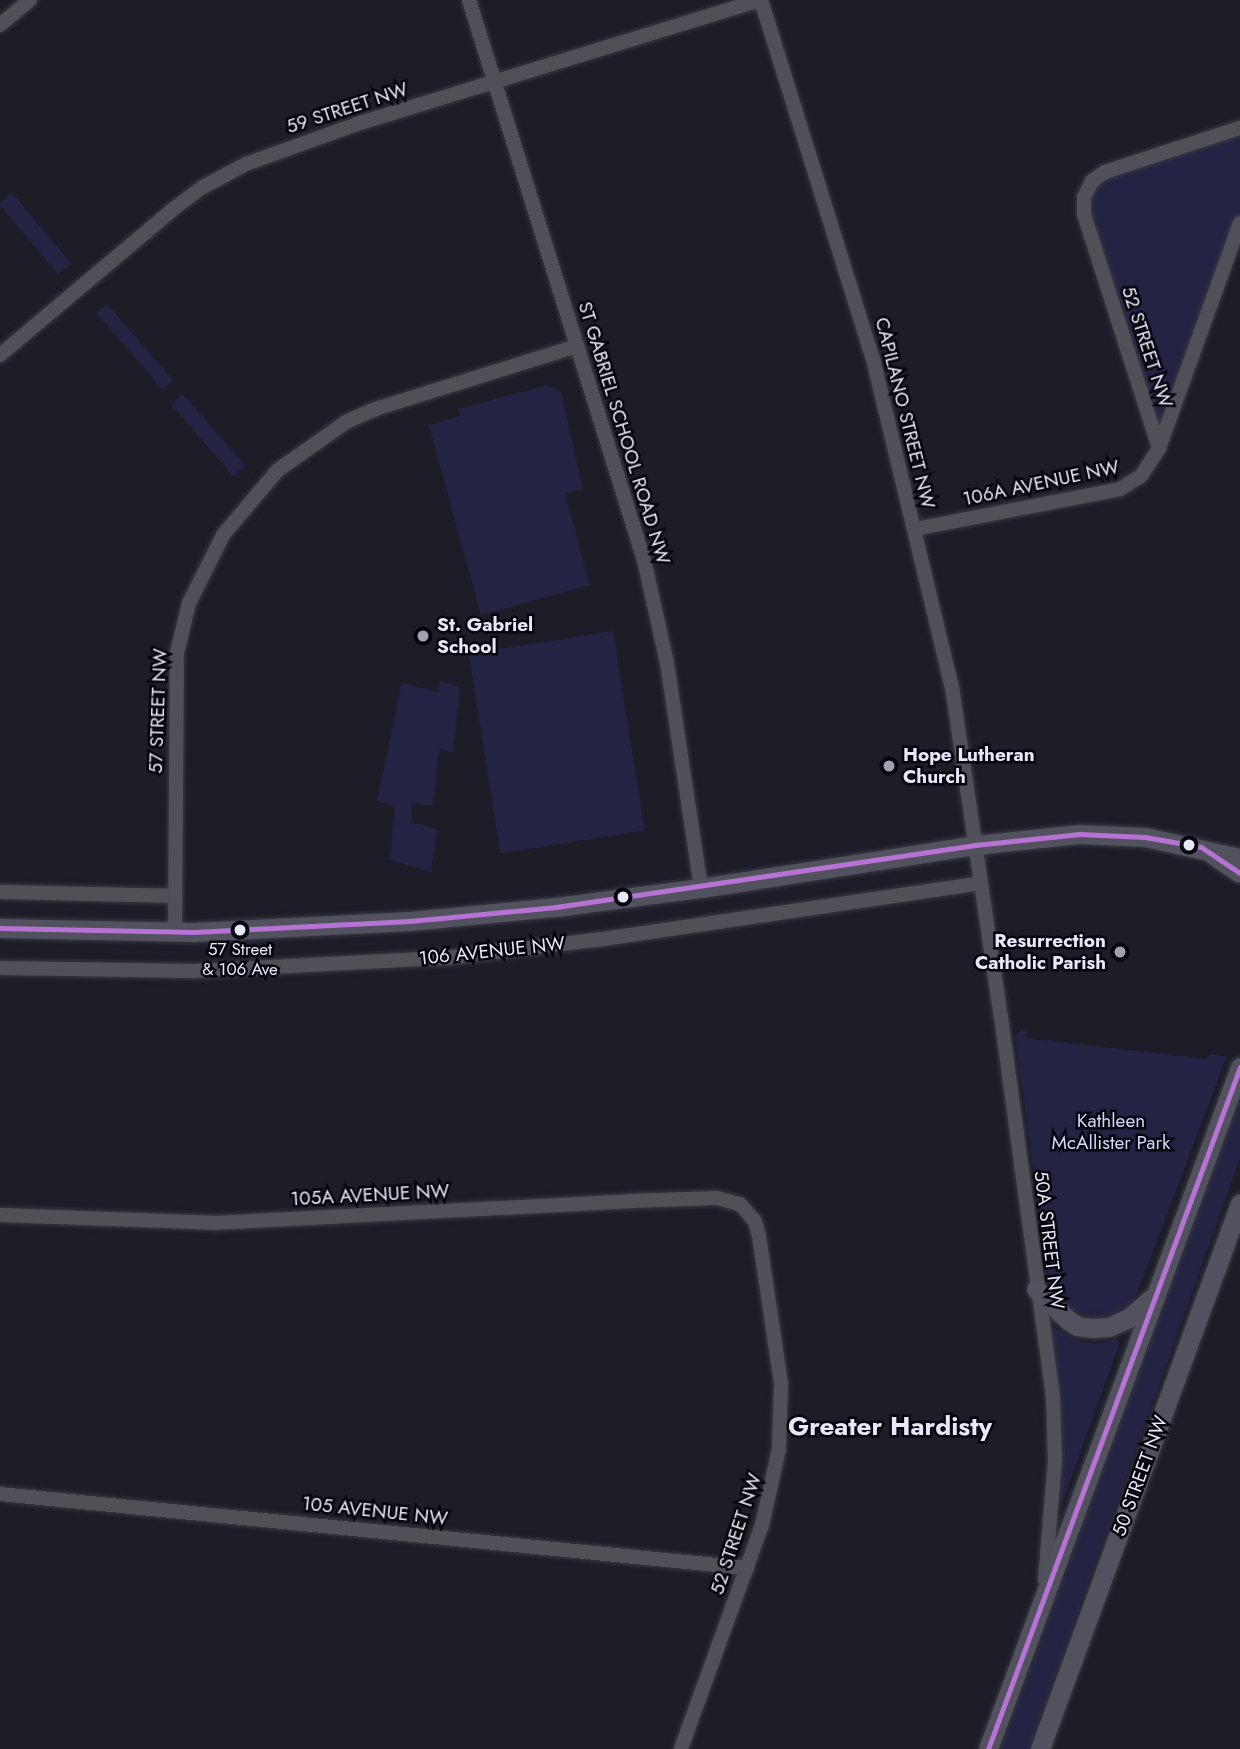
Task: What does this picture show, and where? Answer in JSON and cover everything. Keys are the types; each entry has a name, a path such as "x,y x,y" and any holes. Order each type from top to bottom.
{"main road":[{"name":"106 AVENUE NW","path":"0,928 249,931 410,921 701,888 975,845 1079,834 1144,837 1201,847 1240,858"},
{"path":"1201,847 1240,873"},
{"path":"988,1749 1240,1067"},
{"name":"50 STREET NW","path":"1040,1749 1240,1203"},
{"path":"1037,1289 1068,1320 1077,1326 1092,1328 1109,1327 1130,1317 1154,1296"}],"street":[{"path":"0,25 30,0"},
{"name":"ST GABRIEL SCHOOL ROAD NW","path":"469,0 655,603 701,888"},
{"name":"59 STREET NW","path":"0,355 203,187 246,164 288,147 494,81 761,0"},
{"name":"CAPILANO STREET NW","path":"761,0 866,333 948,662 975,845"},
{"name":"52 STREET NW","path":"1159,448 1084,215 1084,197 1092,181 1105,172 1240,128"},
{"name":"52 STREET NW","path":"1159,448 1240,223"},
{"name":"57 STREET NW","path":"175,932 177,653 186,612 199,580 210,556 239,513 278,470 346,422 375,409 577,346"},
{"name":"106A AVENUE NW","path":"915,529 1120,489 1141,476 1159,448"},
{"name":"50A STREET NW","path":"975,845 1002,1017 1053,1398 1055,1460 1043,1599"},
{"name":"106 AVENUE NW","path":"0,968 188,971 446,958 603,939 980,883"},
{"path":"0,892 174,897"},
{"name":"105A AVENUE NW","path":"0,1215 227,1223 642,1200 717,1198 740,1204"},
{"name":"52 STREET NW","path":"681,1749 747,1568 773,1486 782,1404 759,1236 755,1221 740,1204"},
{"name":"105 AVENUE NW","path":"0,1494 747,1568"}],"green space":[{"path":"1240,128 1240,223 1159,448 1084,197 1092,181"},
{"path":"12,193 71,263 58,274 0,205"},
{"path":"107,304 173,380 163,389 96,313"},
{"path":"547,385 561,392 583,490 565,493 590,585 481,615 429,425 461,416 458,409"},
{"path":"183,394 245,466 233,476 171,404"},
{"path":"613,631 645,831 500,853 469,654"},
{"path":"439,681 460,687 453,753 439,748 433,806 411,804 412,822 437,829 431,872 390,860 395,806 377,801 402,683 438,692"},
{"name":"Kathleen McAllister Park","path":"1022,1029 1026,1031 1026,1038 1206,1059 1211,1054 1227,1056 1138,1291 1131,1304 1105,1317 1092,1318 1065,1308 1055,1295 1049,1278 1015,1037"},
{"path":"1240,1098 1240,1159 1029,1749 1001,1749"},
{"path":"1053,1327 1080,1342 1099,1344 1116,1338 1120,1342 1060,1509 1060,1470 1050,1330"}],"transit line":[{"path":"0,928 194,932 410,921 556,907 975,845 1079,834 1145,837 1201,847 1240,873"},
{"path":"988,1749 1240,1067"}],"place":[{"name":"St. Gabriel School","path":"423,636"},
{"name":"Hope Lutheran Church","path":"889,766"},
{"name":"57 Street & 106 Ave","path":"240,930"},
{"name":"Resurrection Catholic Parish","path":"1120,952"}],"district":[{"name":"Greater Hardisty","path":"890,1427"}]}
